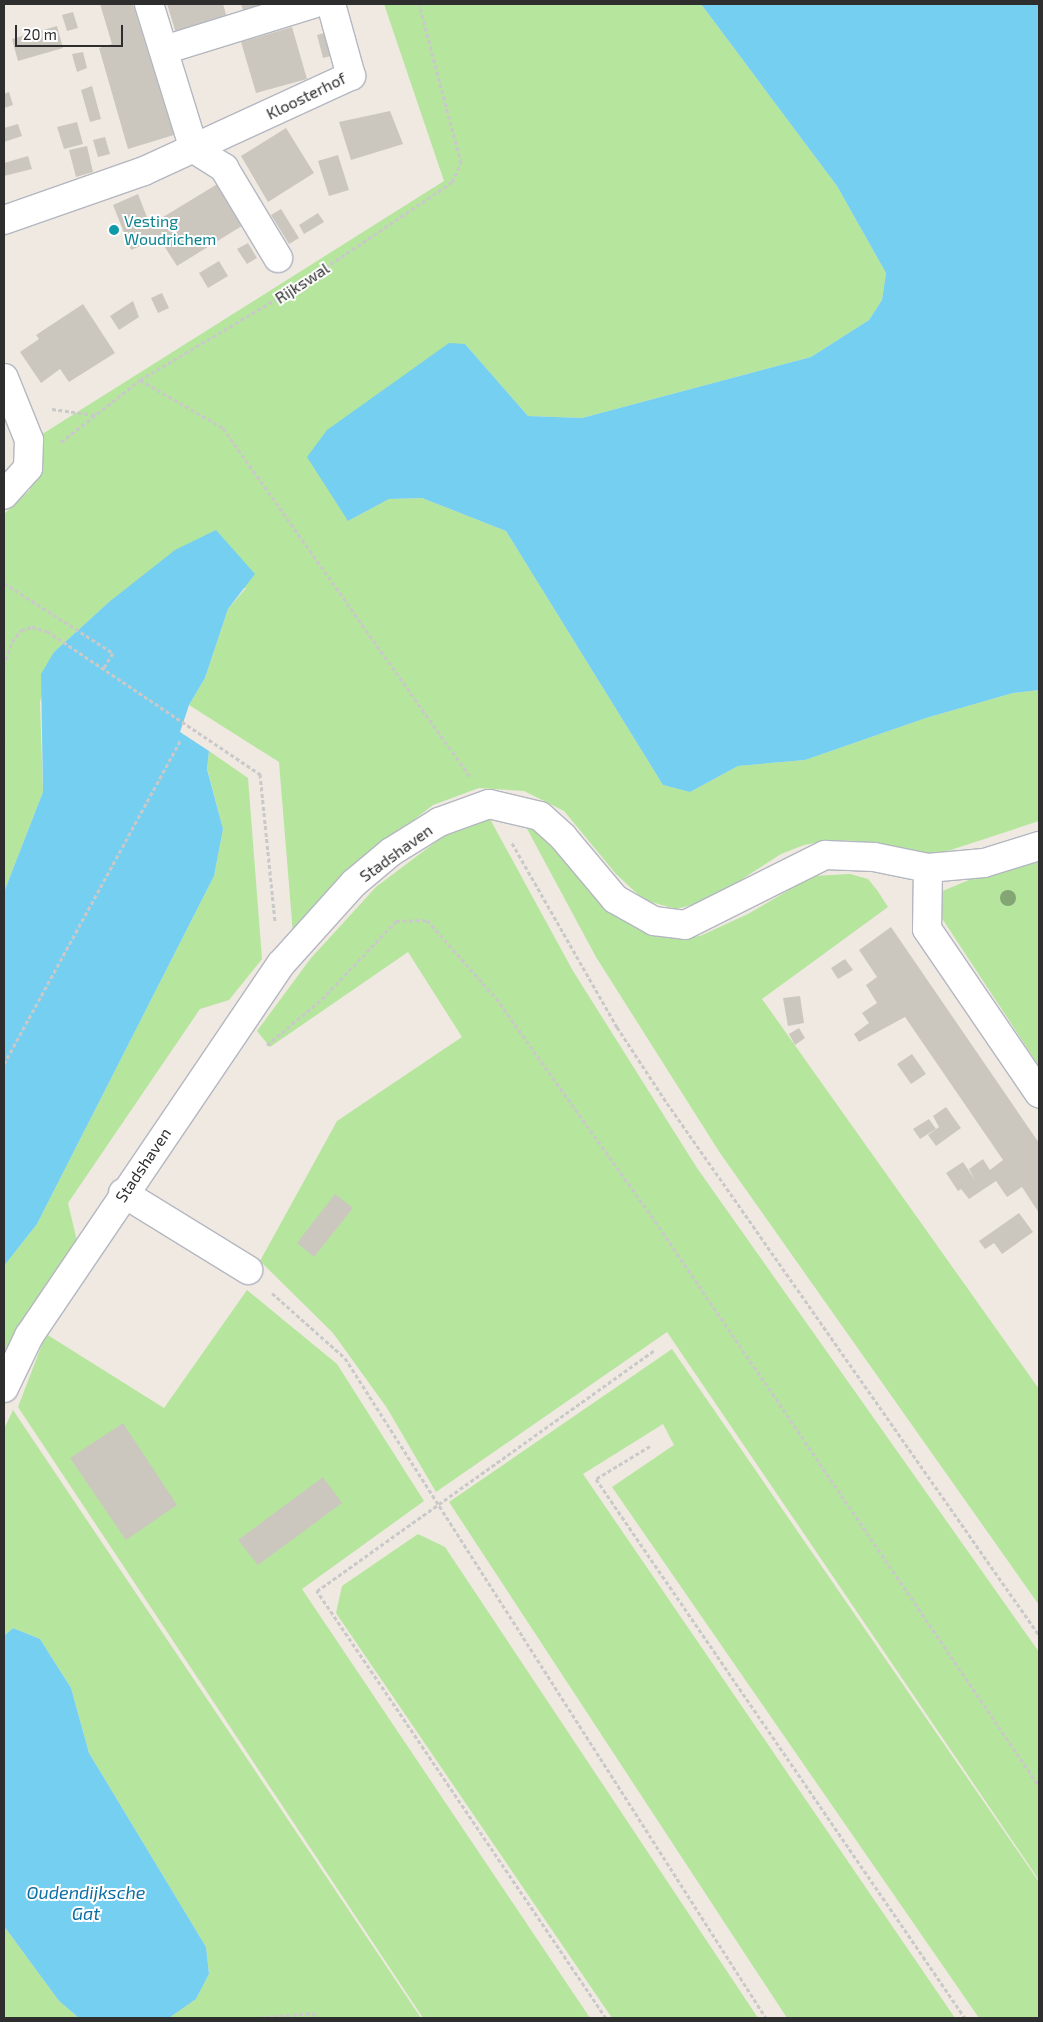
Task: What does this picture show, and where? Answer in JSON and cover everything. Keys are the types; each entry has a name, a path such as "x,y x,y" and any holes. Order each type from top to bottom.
{"street":[{"path":"149,4 194,149 224,168 278,258"},
{"path":"164,50 313,4"},
{"name":"Kloosterhof","path":"4,220 100,189 194,149 352,76 332,4"},
{"path":"4,378 29,440 28,468 4,495"},
{"path":"489,804 540,816 563,836 616,899 654,921 685,925 826,855 874,857 928,868 984,864 1039,846"},
{"name":"Stadshaven","path":"4,1388 29,1336 123,1193 281,964 354,882 391,852 439,822 489,804"},
{"path":"928,868 927,928 1039,1093"},
{"path":"123,1193 248,1270"}],"path":[{"name":"Rijkswal","path":"28,468 140,380 298,287 452,182 462,164 458,142 419,4"},
{"path":"140,380 223,428 489,804 617,1027 1039,1635"},
{"path":"15,404 96,415"},
{"path":"4,583 112,653 103,668"},
{"path":"4,666 12,642 20,630 32,627 47,631 260,774 281,964"},
{"path":"4,738 4,743"},
{"path":"4,1064 181,739"},
{"path":"237,1027 264,1048 322,1000 396,921 428,920 496,998 655,1222 1039,1786"},
{"path":"248,1270 345,1358 766,2018"},
{"path":"606,2018 317,1591 654,1351"},
{"path":"650,1446 596,1479 965,2018"},
{"path":"254,2018 313,2013 317,2018"}],"green space":[{"path":"384,4 701,4 837,186 886,273 882,300 869,320 811,357 582,418 528,416 465,344 348,521 389,499 422,498 506,531 663,785 690,792 738,766 805,760 926,718 1013,693 1039,690 1039,821 923,859 856,841 830,840 804,845 781,854 708,901 676,909 644,900 616,874 564,811 524,791 479,788 433,805 356,865 293,934 279,762 189,705 205,678 228,609 246,588 109,602 54,652 40,702 43,792 4,892 4,514 30,490 39,457 36,438 444,181"},
{"path":"209,751 248,778 262,959 229,1000 200,1009 68,1203 77,1241 4,1363 4,1266 37,1224 214,876 223,829 207,768"},
{"path":"484,819 490,819 573,971 697,1168 1039,1652 1039,1880 667,1332 436,1492 387,1408 333,1333 260,1261 337,1121 462,1037 408,952 270,1047 257,1031 311,958 376,887 449,832"},
{"path":"525,825 544,836 609,910 651,935 676,938 700,936 748,914 813,876 850,874 868,879 877,890 888,907 762,999 1039,1389 1039,1605 720,1153 596,957"},
{"path":"1039,862 1039,1066 928,897 981,875"},
{"path":"247,1290 337,1364 424,1501 302,1589 590,2018 423,2018 18,1407 46,1334 164,1408"},
{"path":"672,1349 1039,1882 1039,2018 979,2018 612,1487 674,1445 663,1424 583,1474 955,2018 787,2018 449,1502"},
{"path":"13,1410 421,2018 169,2018 196,1999 209,1974 206,1947 89,1753 71,1688 40,1639 13,1628 4,1636 4,1429"},
{"path":"418,1534 445,1547 758,2018 612,2018 336,1613 342,1586"},
{"path":"4,1926 59,2001 79,2018 4,2018"}],"water":[{"path":"701,4 1039,4 1039,690 1013,693 926,718 805,760 738,766 690,792 663,785 506,531 422,498 389,499 348,521 307,457 327,430 449,343 465,344 528,416 582,418 811,357 869,320 882,300 886,273 837,186"},
{"path":"216,530 255,574 228,609 205,678 189,705 180,732 209,751 207,769 223,829 214,876 37,1224 4,1266 4,892 43,792 41,674 54,652 109,602 175,550"},
{"name":"Oudendijksche Gat","path":"13,1628 40,1639 71,1688 89,1753 206,1947 209,1974 196,1999 169,2018 79,2018 59,2001 4,1926 4,1636"}],"building":[{"path":"100,4 133,4 174,135 128,149 99,48 112,44"},
{"path":"167,4 223,4 227,18 176,33"},
{"path":"241,4 270,4 244,13"},
{"path":"73,12 78,28 67,31 62,15"},
{"path":"57,26 63,48 18,61 12,39"},
{"path":"292,27 307,79 256,93 241,42"},
{"path":"328,32 335,55 323,58 317,35"},
{"path":"83,52 87,68 77,72 72,54"},
{"path":"92,86 101,119 90,122 81,90"},
{"path":"9,92 13,105 4,108 4,94"},
{"path":"390,111 403,144 351,160 339,122"},
{"path":"77,122 83,144 64,149 57,127"},
{"path":"18,124 22,136 4,142 4,128"},
{"path":"286,128 314,173 268,202 241,156"},
{"path":"105,137 110,154 98,157 93,140"},
{"path":"87,146 93,172 76,177 69,150"},
{"path":"338,155 349,190 329,196 318,161"},
{"path":"28,156 32,169 4,176 4,163"},
{"path":"219,183 245,224 177,266 159,238 131,250 113,205 138,194 150,225"},
{"path":"281,209 299,238 289,244 271,215"},
{"path":"318,213 324,222 304,234 299,225"},
{"path":"248,243 257,258 247,264 237,249"},
{"path":"219,261 228,276 208,288 199,273"},
{"path":"162,293 169,308 158,313 151,298"},
{"path":"133,301 139,317 119,330 110,316"},
{"path":"83,304 115,353 69,382 60,369 41,383 20,352 39,339 36,335"},
{"path":"891,927 1039,1143 1039,1213 1022,1187 1007,1197 996,1181 969,1199 961,1189 958,1191 946,1173 963,1162 975,1180 969,1169 983,1159 990,1170 1003,1160 905,1017 859,1042 854,1034 869,1023 862,1013 877,1003 866,985 877,977 859,950"},
{"path":"845,959 853,970 838,979 831,968"},
{"path":"800,996 804,1023 788,1026 783,998"},
{"path":"799,1028 805,1038 795,1045 789,1034"},
{"path":"912,1054 926,1074 911,1084 897,1064"},
{"path":"946,1107 961,1128 936,1146 928,1135 939,1127 933,1116"},
{"path":"929,1119 936,1129 920,1139 913,1129"},
{"path":"335,1194 353,1208 314,1257 297,1243"},
{"path":"1019,1213 1033,1232 1002,1254 994,1243 985,1249 979,1241"},
{"path":"123,1423 177,1505 126,1540 70,1458"},
{"path":"323,1477 342,1503 258,1565 238,1540"}],"place":[{"name":"Vesting Woudrichem","path":"114,230"}]}
